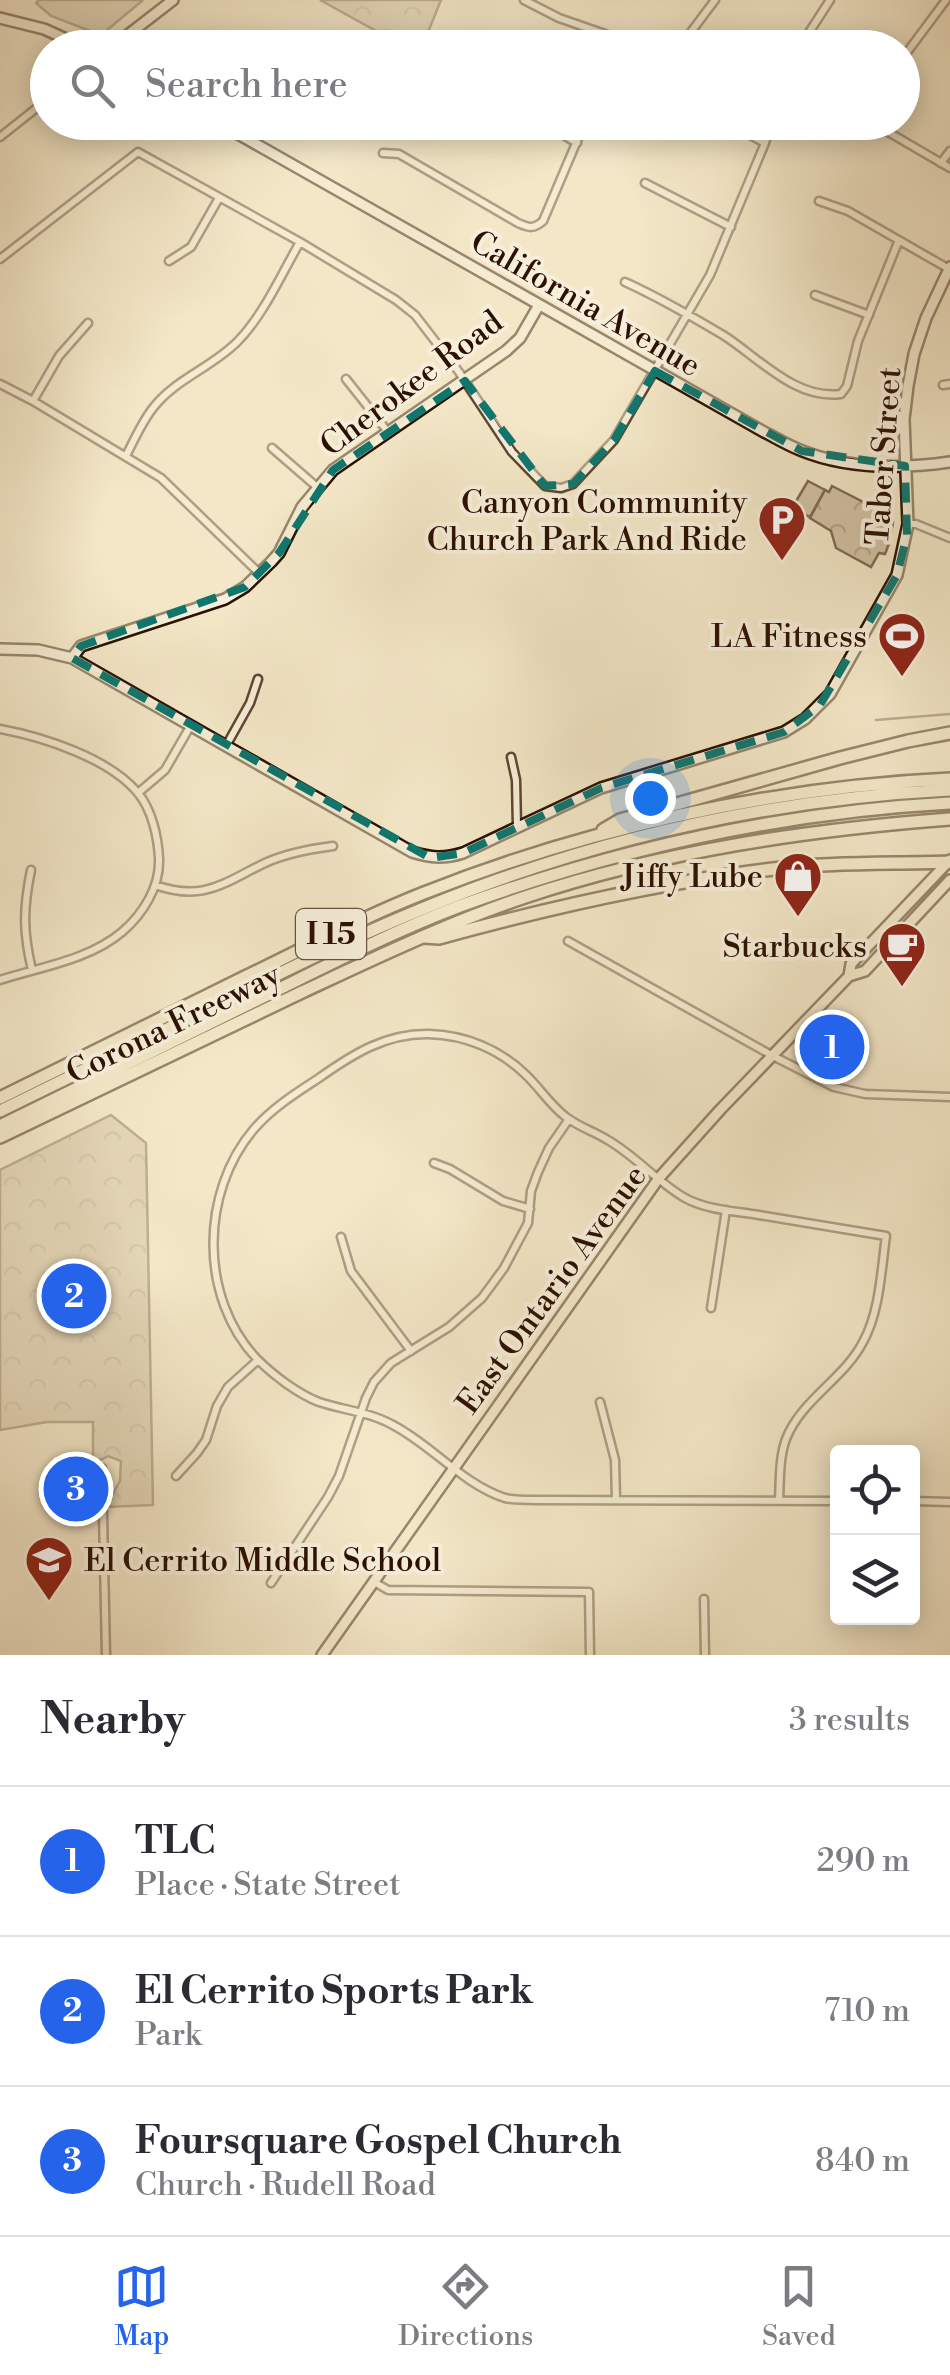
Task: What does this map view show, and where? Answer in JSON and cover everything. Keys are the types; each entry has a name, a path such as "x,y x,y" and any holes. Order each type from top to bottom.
{"highway":[{"path":"590,838 620,820 908,740 950,733"},
{"name":"Corona Freeway","path":"0,1095 342,928 481,872 590,838 768,798 848,786 950,779"},
{"path":"0,1110 316,956 490,883 585,852 688,826 833,801 950,790"},
{"path":"0,1126 374,944 536,880 626,854 738,829 950,803"},
{"name":"Corona Freeway","path":"0,1137 420,937 542,892 702,850 816,832 950,818"},
{"path":"420,937 438,938 536,911 738,874 785,868 950,861"},
{"path":"0,1146 96,1090"}],"main road":[{"name":"East Ontario Avenue","path":"849,976 851,964 950,861"},
{"name":"East Ontario Avenue","path":"322,1655 659,1178 849,976 864,971 950,880"},
{"path":"888,948 885,938 900,915"}],"street":[{"path":"134,30 172,0"},
{"path":"524,0 586,30"},
{"path":"693,30 715,0"},
{"path":"811,30 830,0"},
{"path":"920,35 946,0"},
{"path":"0,18 43,30"},
{"path":"0,137 30,113"},
{"name":"California Avenue","path":"249,140 802,451 869,466 950,462"},
{"path":"572,140 577,143"},
{"path":"384,153 398,154 528,228 544,221 578,140"},
{"path":"758,140 765,144"},
{"path":"0,260 138,152 300,242 415,314 512,452 544,486 561,488 572,484 614,440 655,371 710,276 766,140"},
{"path":"902,140 950,168"},
{"path":"941,163 950,151"},
{"path":"645,183 731,227"},
{"path":"169,261 190,247 219,198"},
{"path":"818,201 848,210 950,269"},
{"path":"625,282 740,346 786,379 830,396 841,394 847,386 858,341 900,240"},
{"path":"126,456 153,407 240,339 300,242"},
{"name":"Taber Street","path":"226,746 412,852 445,858 601,788 784,732 804,720 836,685 892,586 902,560 908,524 904,419 914,354 950,269"},
{"path":"815,294 869,315"},
{"name":"Cherokee Road","path":"72,658 81,646 225,599 260,574 278,552 302,507 333,470 506,351 520,338 539,305"},
{"path":"33,401 59,356 88,323"},
{"path":"346,379 388,432"},
{"path":"0,384 161,478 260,574"},
{"path":"272,448 318,487"},
{"path":"908,524 950,538"},
{"path":"0,649 49,652 72,658 226,746 250,703 258,678"},
{"path":"138,793 165,770 190,725"},
{"path":"0,729 56,742 116,774 138,793 154,826 159,866 155,885 140,914 120,934 73,958 0,980"},
{"path":"511,757 516,780 517,827"},
{"path":"155,885 186,891 208,890 294,852 333,846"},
{"path":"32,870 24,937 32,970"},
{"path":"568,940 834,1087 864,1094 950,1096"},
{"path":"779,1501 786,1438 802,1412 850,1362 868,1331 874,1316 886,1236 726,1210 688,1200 606,1138 569,1120 505,1057 485,1046 431,1034 404,1035 355,1053 280,1104 254,1128 232,1161 218,1198 214,1223 216,1277 234,1326 258,1360 316,1401 392,1424 480,1486 508,1499 616,1500 779,1501 830,1501"},
{"path":"271,1583 339,1476 374,1382 391,1363 449,1327 482,1298 504,1268 528,1224 538,1172 569,1120"},
{"path":"434,1162 503,1201 530,1209"},
{"path":"711,1308 726,1210"},
{"path":"341,1237 351,1271 412,1350"},
{"path":"176,1476 206,1440 228,1387 258,1360"},
{"path":"600,1402 615,1460 616,1500"},
{"path":"102,1468 106,1655"},
{"path":"920,1501 950,1502"},
{"path":"373,1581 388,1590 589,1592 590,1655"},
{"path":"704,1599 705,1655"}],"highlighted area":[{"path":"655,371 802,451 905,466 907,535 897,575 820,705 784,732 601,788 463,853 430,858 72,658 81,646 245,587 279,553 333,470 465,381 545,486 573,484 614,440"}],"green space":[{"path":"320,0 441,0 429,30 374,30"},
{"path":"142,1 107,30 88,30 51,16 36,3"},
{"path":"808,481 825,490 810,517 792,508"},
{"path":"832,486 877,509 893,522 885,554 879,553 871,567 836,548 831,531 810,518 825,490 829,492"},
{"path":"111,1115 146,1143 153,1505 105,1507 120,1481 121,1461 108,1456 93,1464 93,1422 47,1422 0,1430 0,1170"}],"waterway":[{"path":"876,720 950,714"}],"place":[{"name":"Canyon Community Church Park And Ride","path":"782,562"},
{"name":"LA Fitness","path":"902,678"},
{"name":"Jiffy Lube","path":"798,918"},
{"name":"Starbucks","path":"902,988"},
{"name":"TLC","path":"832,1047"},
{"name":"El Cerrito Sports Park","path":"74,1296"},
{"name":"Foursquare Gospel Church","path":"76,1489"},
{"name":"El Cerrito Middle School","path":"49,1602"}]}
